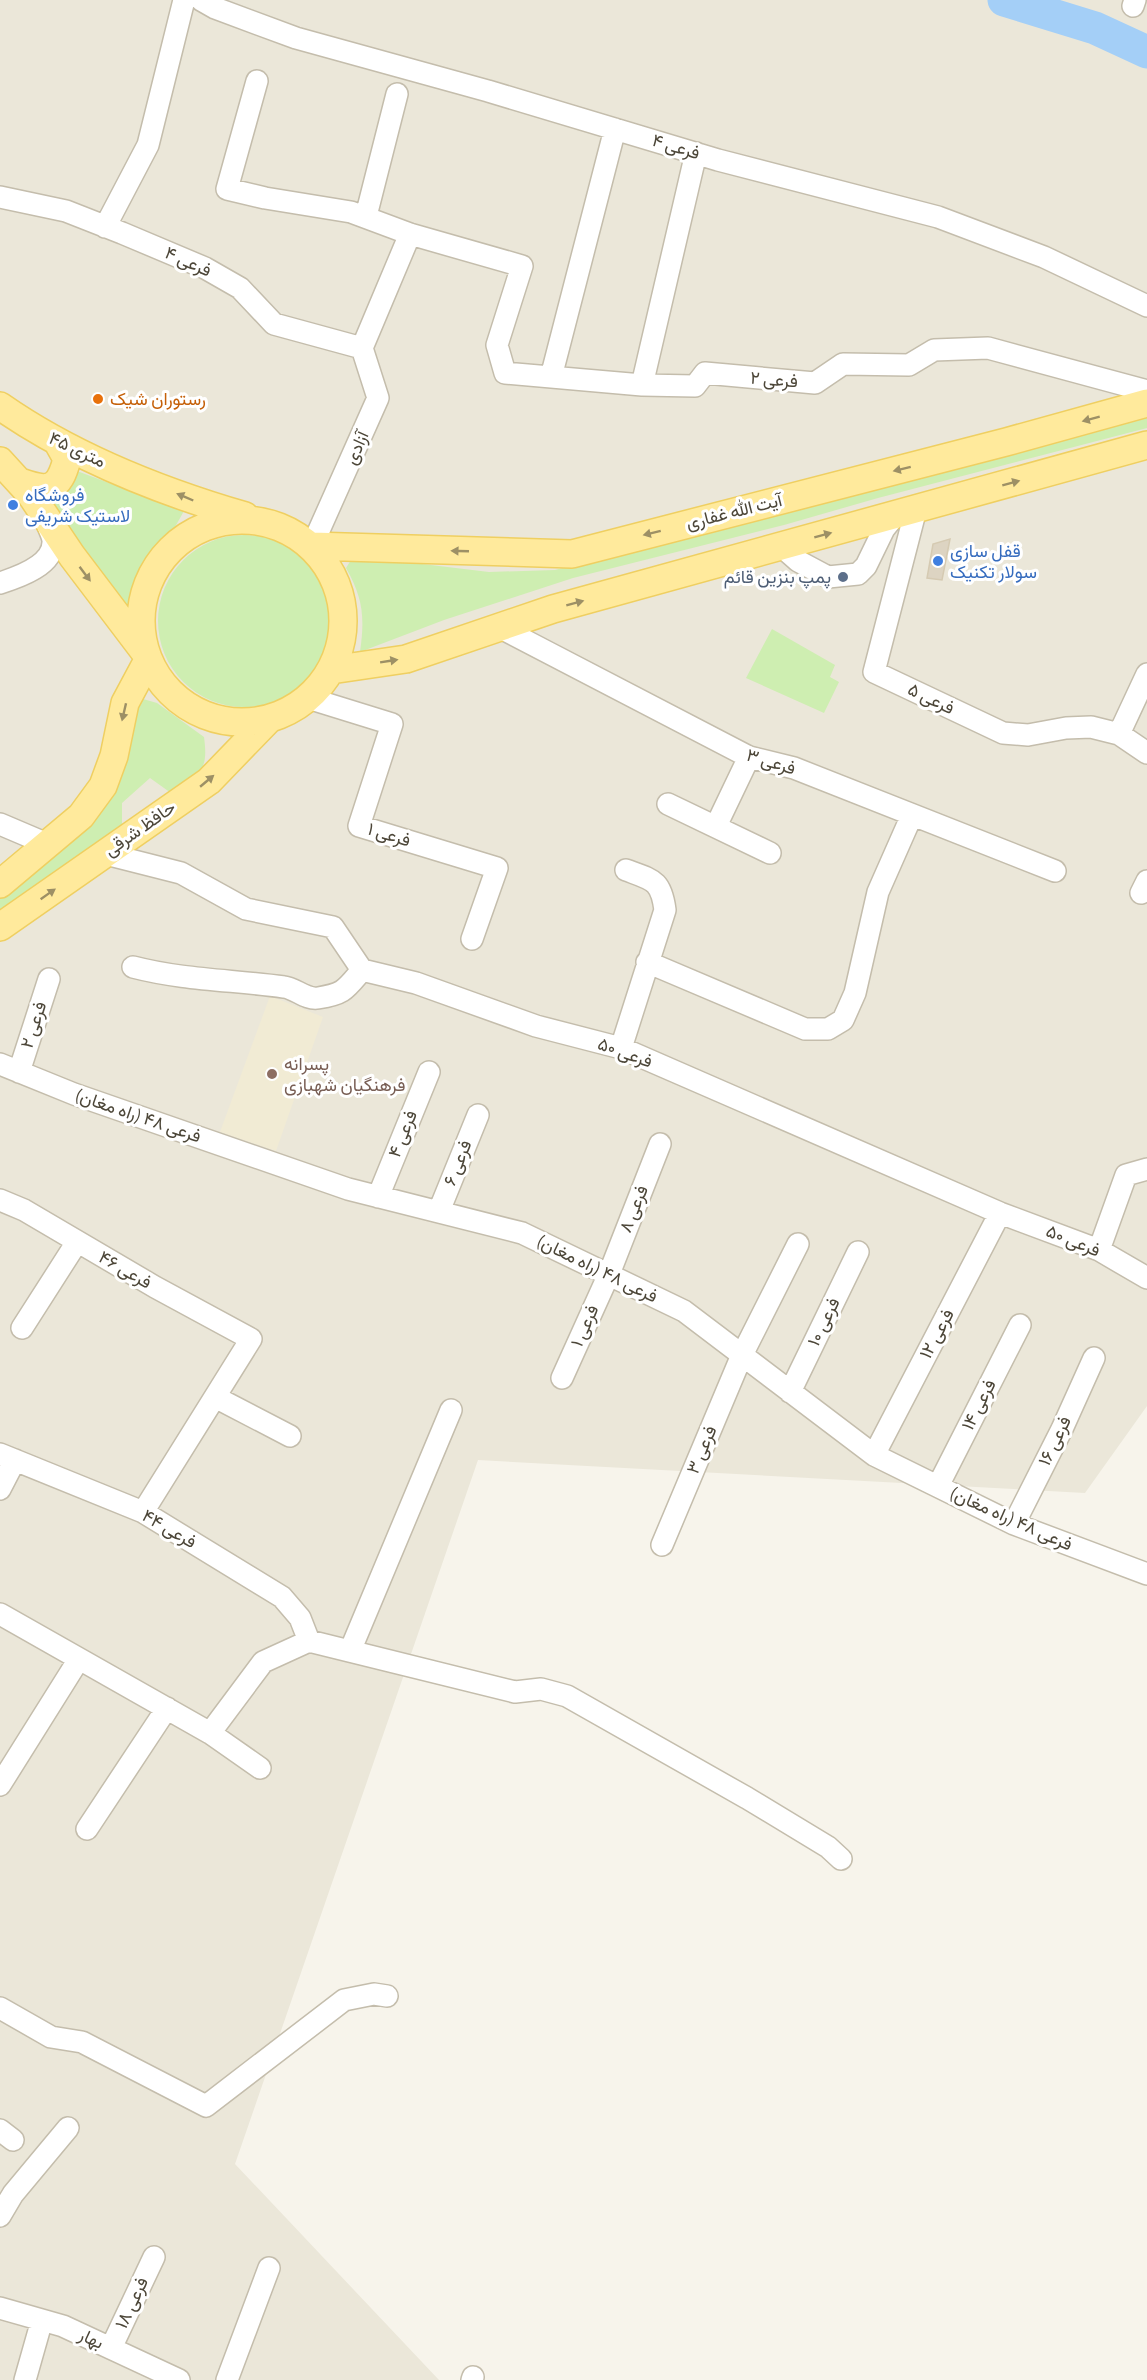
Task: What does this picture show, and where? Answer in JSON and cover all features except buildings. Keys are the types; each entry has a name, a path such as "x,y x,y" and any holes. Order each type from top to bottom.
{"main road":[{"name":"آیت الله غفاری","path":"312,546 572,554 1147,403"},
{"name":"۴۵ متری","path":"0,406 58,443 196,502 261,520"},
{"path":"6,468 38,488 48,488 58,482 64,472 67,459 58,443"},
{"path":"331,670 406,659 553,609 1147,445"},
{"path":"0,884 81,816 103,786 114,756 125,703 147,656 140,617 147,583 165,553 193,531 226,520 261,520 288,529 312,546 329,567 340,591 344,618 341,645 331,670 308,698 290,711 269,719 238,723 208,717 180,702 159,680 147,656 44,515 6,468"},
{"name":"حافظ شرقی","path":"0,927 209,781 269,719"}],"street":[{"path":"105,227 148,145 184,0"},
{"name":"فرعی ۴","path":"201,0 215,8 296,38 696,153 938,217 1044,257 1147,306"},
{"path":"257,81 227,189 366,216 410,234 362,348"},
{"path":"366,216 397,94"},
{"path":"551,377 615,129"},
{"path":"642,385 696,153"},
{"name":"فرعی ۴","path":"0,197 66,212 206,268 240,288 274,324 362,348"},
{"name":"فرعی ۲","path":"410,234 522,266 497,345 505,373 642,385 695,386 705,373 814,383 843,364 909,365 934,350 988,348 1147,391"},
{"name":"آزادی","path":"312,546 378,398 362,348"},
{"path":"781,546 798,561 828,577 858,574 866,566 884,529 906,512"},
{"name":"فرعی ۵","path":"906,512 874,672 1002,733 1028,735 1066,728 1091,727 1119,734 1147,753"},
{"path":"0,583 36,568 50,554 53,540 44,515"},
{"name":"فرعی ۳","path":"499,627 749,757 794,768 1054,871"},
{"path":"1119,734 1147,674"},
{"name":"فرعی ۱","path":"308,698 392,724 359,826 497,868 472,939"},
{"path":"716,826 749,757"},
{"path":"668,804 770,853"},
{"path":"647,962 805,1029 828,1029 843,1020 855,993 878,892 912,815"},
{"path":"0,824 47,844"},
{"path":"105,854 181,873 246,909 333,927 362,970 343,993 314,999 287,987 196,980 162,975 133,967"},
{"path":"621,1048 665,910 663,892 654,880 626,870"},
{"name":"فرعی ۵۰","path":"362,970 416,983 536,1026 621,1048 1000,1213 1099,1250 1147,1278"},
{"name":"فرعی ۲","path":"9,1068 50,979"},
{"name":"فرعی ۴۸ (راه مغان)","path":"9,1068 74,1094 307,1175 378,1197 522,1233 684,1311 874,1455 1014,1524 1147,1574"},
{"name":"فرعی ۴","path":"378,1197 429,1072"},
{"name":"فرعی ۶","path":"439,1211 478,1115"},
{"name":"فرعی ۸","path":"609,1274 660,1144"},
{"path":"1099,1250 1126,1175 1147,1169"},
{"name":"فرعی ۴۶","path":"0,1200 24,1210 251,1339 215,1397"},
{"name":"فرعی ۱۲","path":"874,1455 1000,1213"},
{"path":"22,1328 77,1242"},
{"name":"فرعی ۳","path":"662,1545 742,1355 798,1244"},
{"name":"فرعی ۱۰","path":"790,1392 858,1252"},
{"name":"فرعی ۱","path":"562,1378 609,1274"},
{"name":"فرعی ۱۴","path":"938,1486 1020,1324"},
{"name":"فرعی ۱۶","path":"1014,1524 1062,1429 1094,1358"},
{"path":"143,1512 215,1397 290,1436"},
{"path":"350,1651 451,1410"},
{"path":"0,1489 7,1457"},
{"name":"فرعی ۴۴","path":"7,1457 143,1512 282,1597 300,1618 309,1641"},
{"path":"0,1614 210,1733 260,1768"},
{"path":"210,1733 263,1662 309,1641 515,1692 541,1689 567,1696 757,1804 828,1847 841,1859"},
{"path":"0,1785 79,1659"},
{"path":"87,1829 166,1708"},
{"path":"0,2008 51,2037 82,2042 206,2106 344,2000 374,1994 387,1996"},
{"path":"0,2216 13,2194 68,2128"},
{"name":"فرعی ۱۸","path":"111,2348 154,2257"},
{"path":"227,2380 269,2268"},
{"name":"بهار","path":"0,2308 63,2326 179,2380"},
{"path":"25,2380 42,2320"}],"shaded area":[{"path":"0,0 1147,0 1147,1406 1085,1493 478,1460 235,2164 439,2380 0,2380"},
{"name":"پسرانه فرهنگیان شهبازی","path":"270,996 323,1017 276,1151 220,1132"}],"green space":[{"path":"1147,413 1147,428 878,498 784,525 573,578 444,620 360,652 361,608 356,589 346,568 351,560 414,563 489,572 555,570"},
{"path":"77,471 184,511 126,614 45,500 63,495 73,483"},
{"path":"244,535 277,542 292,549 305,560 316,573 323,588 330,621 323,654 316,669 305,682 292,693 277,700 244,707 211,700 196,693 183,682 172,669 165,654 158,621 165,588 172,573 183,560 196,549 211,542"},
{"path":"772,629 835,665 830,677 839,682 824,713 746,678"},
{"path":"143,699 157,703 204,737 205,758 200,772 171,793 150,778 122,803 122,831 0,917 0,890 86,827"}],"waterway":[{"path":"1004,0 1095,28 1147,52"}],"place":[{"name":"رستوران شیک","path":"98,399"},
{"name":"فروشگاه لاستیک شریفی","path":"13,505"},
{"name":"قفل سازی سولار تکنیک","path":"938,561"},
{"name":"پمپ بنزین قائم","path":"843,577"},
{"name":"پسرانه فرهنگیان شهبازی","path":"272,1074"}]}
